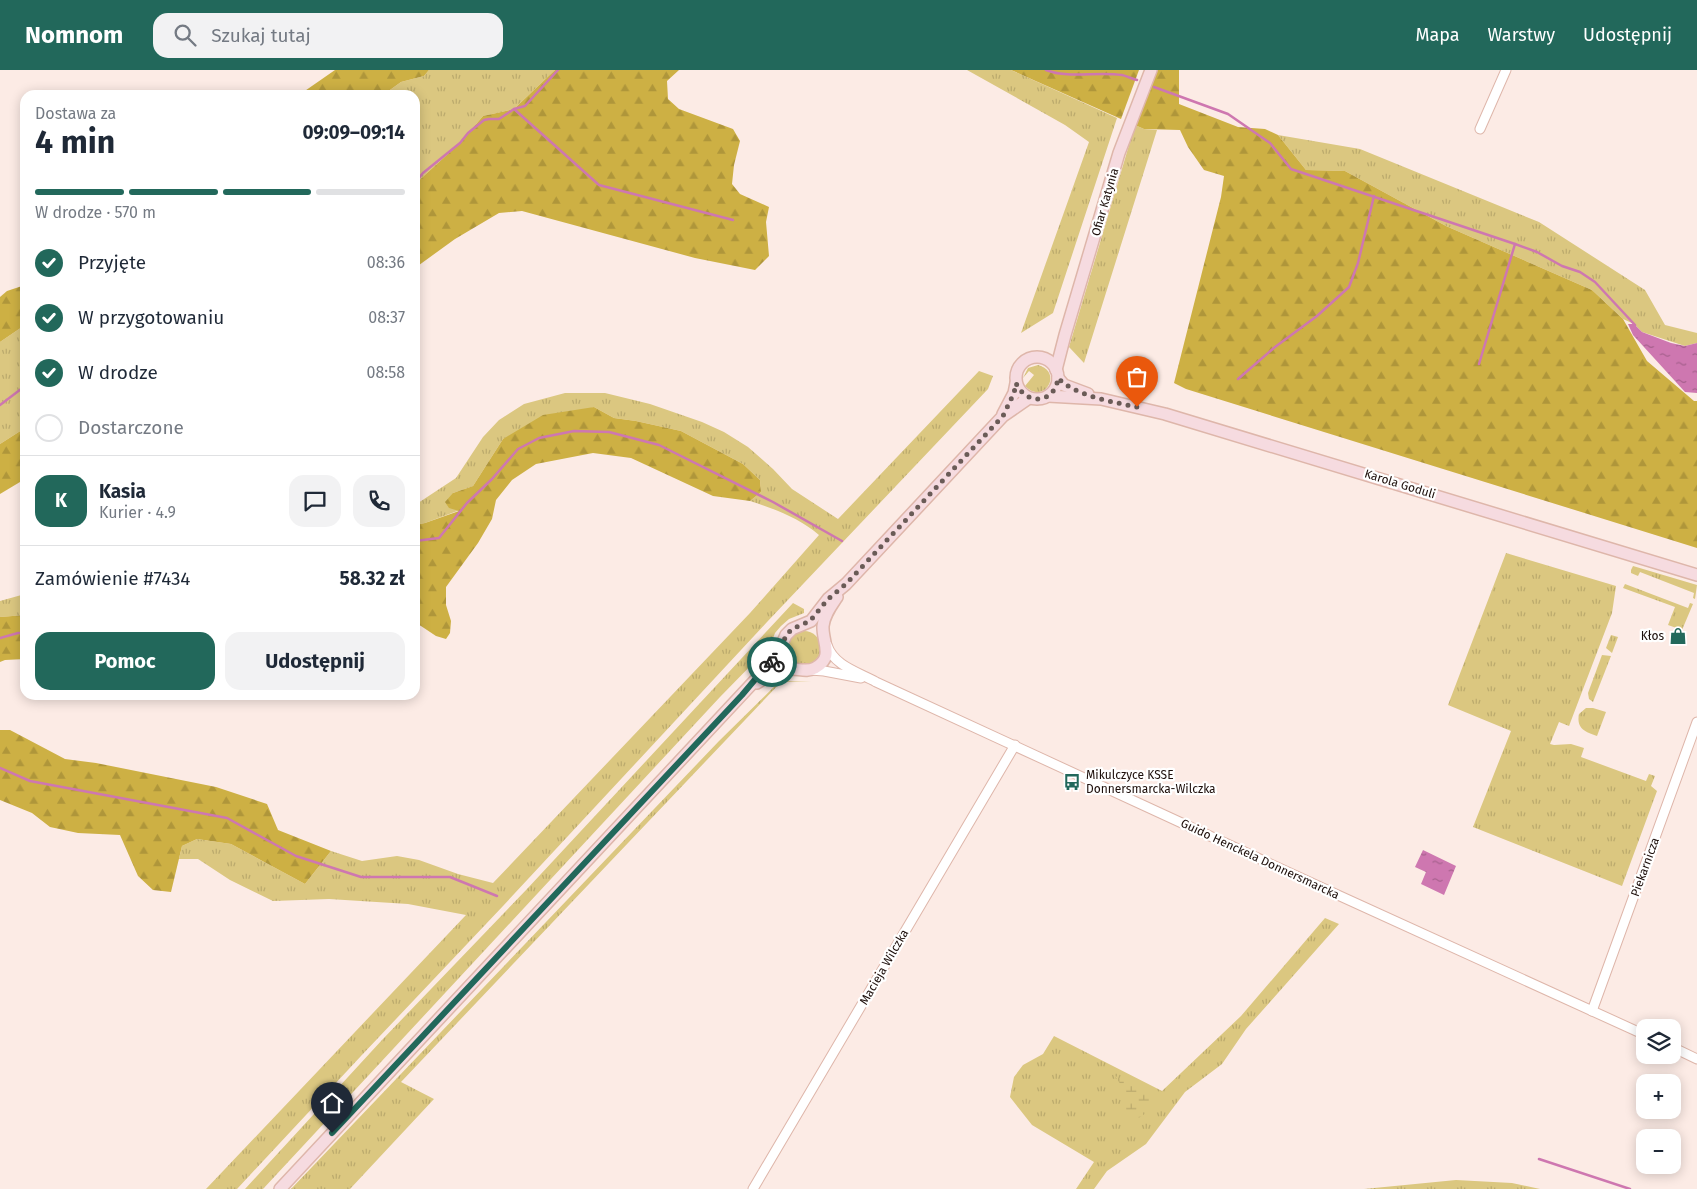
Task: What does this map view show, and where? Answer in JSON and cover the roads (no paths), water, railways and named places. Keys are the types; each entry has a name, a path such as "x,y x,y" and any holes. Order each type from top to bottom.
{"street":[{"name":"Ofiar Katynia","path":"1057,374 1065,335 1120,153 1151,70"},
{"path":"1480,129 1506,70"},
{"name":"Ofiar Katynia","path":"1038,357 1048,354 1065,335"},
{"path":"1003,416 1014,393 1016,372 1022,362 1032,357 1038,357 1050,362 1057,374 1056,388 1048,396 1036,400 1022,394 1016,383"},
{"name":"Karola Goduli","path":"1057,374 1064,385 1101,399 1203,424 1697,575"},
{"name":"Karola Goduli","path":"1048,396 1101,399"},
{"path":"280,1189 776,658 786,635 792,629 810,621 828,599 846,584 1003,416 1030,398"},
{"path":"747,689 778,671 810,670 816,668 822,662 826,656 824,624 826,616 846,584"},
{"path":"799,626 814,628 826,642"},
{"name":"Guido Henckela Donnersmarcka","path":"826,642 832,657 838,662 876,682 1636,1031"},
{"path":"781,647 784,658 794,669"},
{"name":"Guido Henckela Donnersmarcka","path":"810,670 824,671 876,682"},
{"name":"Piekarnicza","path":"1592,1011 1697,722"},
{"name":"Macieja Wilczka","path":"753,1189 1015,745"},
{"path":"1681,1052 1697,1058"}],"water":[{"path":"1628,324 1634,324 1642,332 1671,343 1685,346 1697,343 1697,393 1685,392 1633,335"},
{"path":"1423,850 1456,866 1444,895 1421,884 1426,872 1415,867"}],"waterway":[{"path":"420,177 484,120 499,119 514,109 525,106 558,70"},
{"path":"1046,70 1064,74 1122,75 1137,80"},
{"path":"1154,87 1228,114 1270,143 1291,169 1515,244 1537,252 1562,266 1580,272 1595,282 1635,325"},
{"path":"514,109 599,185 733,220"},
{"path":"1238,379 1275,347 1317,316 1349,287 1358,263 1374,196"},
{"path":"1479,364 1515,244"},
{"path":"0,405 20,390"},
{"path":"420,540 439,538 467,503 492,479 518,449 539,438 574,431 609,432 659,445 773,502 842,541"},
{"path":"0,638 20,633"},
{"path":"0,768 30,781 227,818 296,856 361,877 450,877 497,896"},
{"path":"1539,1159 1630,1189"}],"place":[{"name":"Kłos","path":"1678,636"},
{"name":"Mikulczyce KSSE Donnersmarcka-Wilczka","path":"1072,782"}]}
